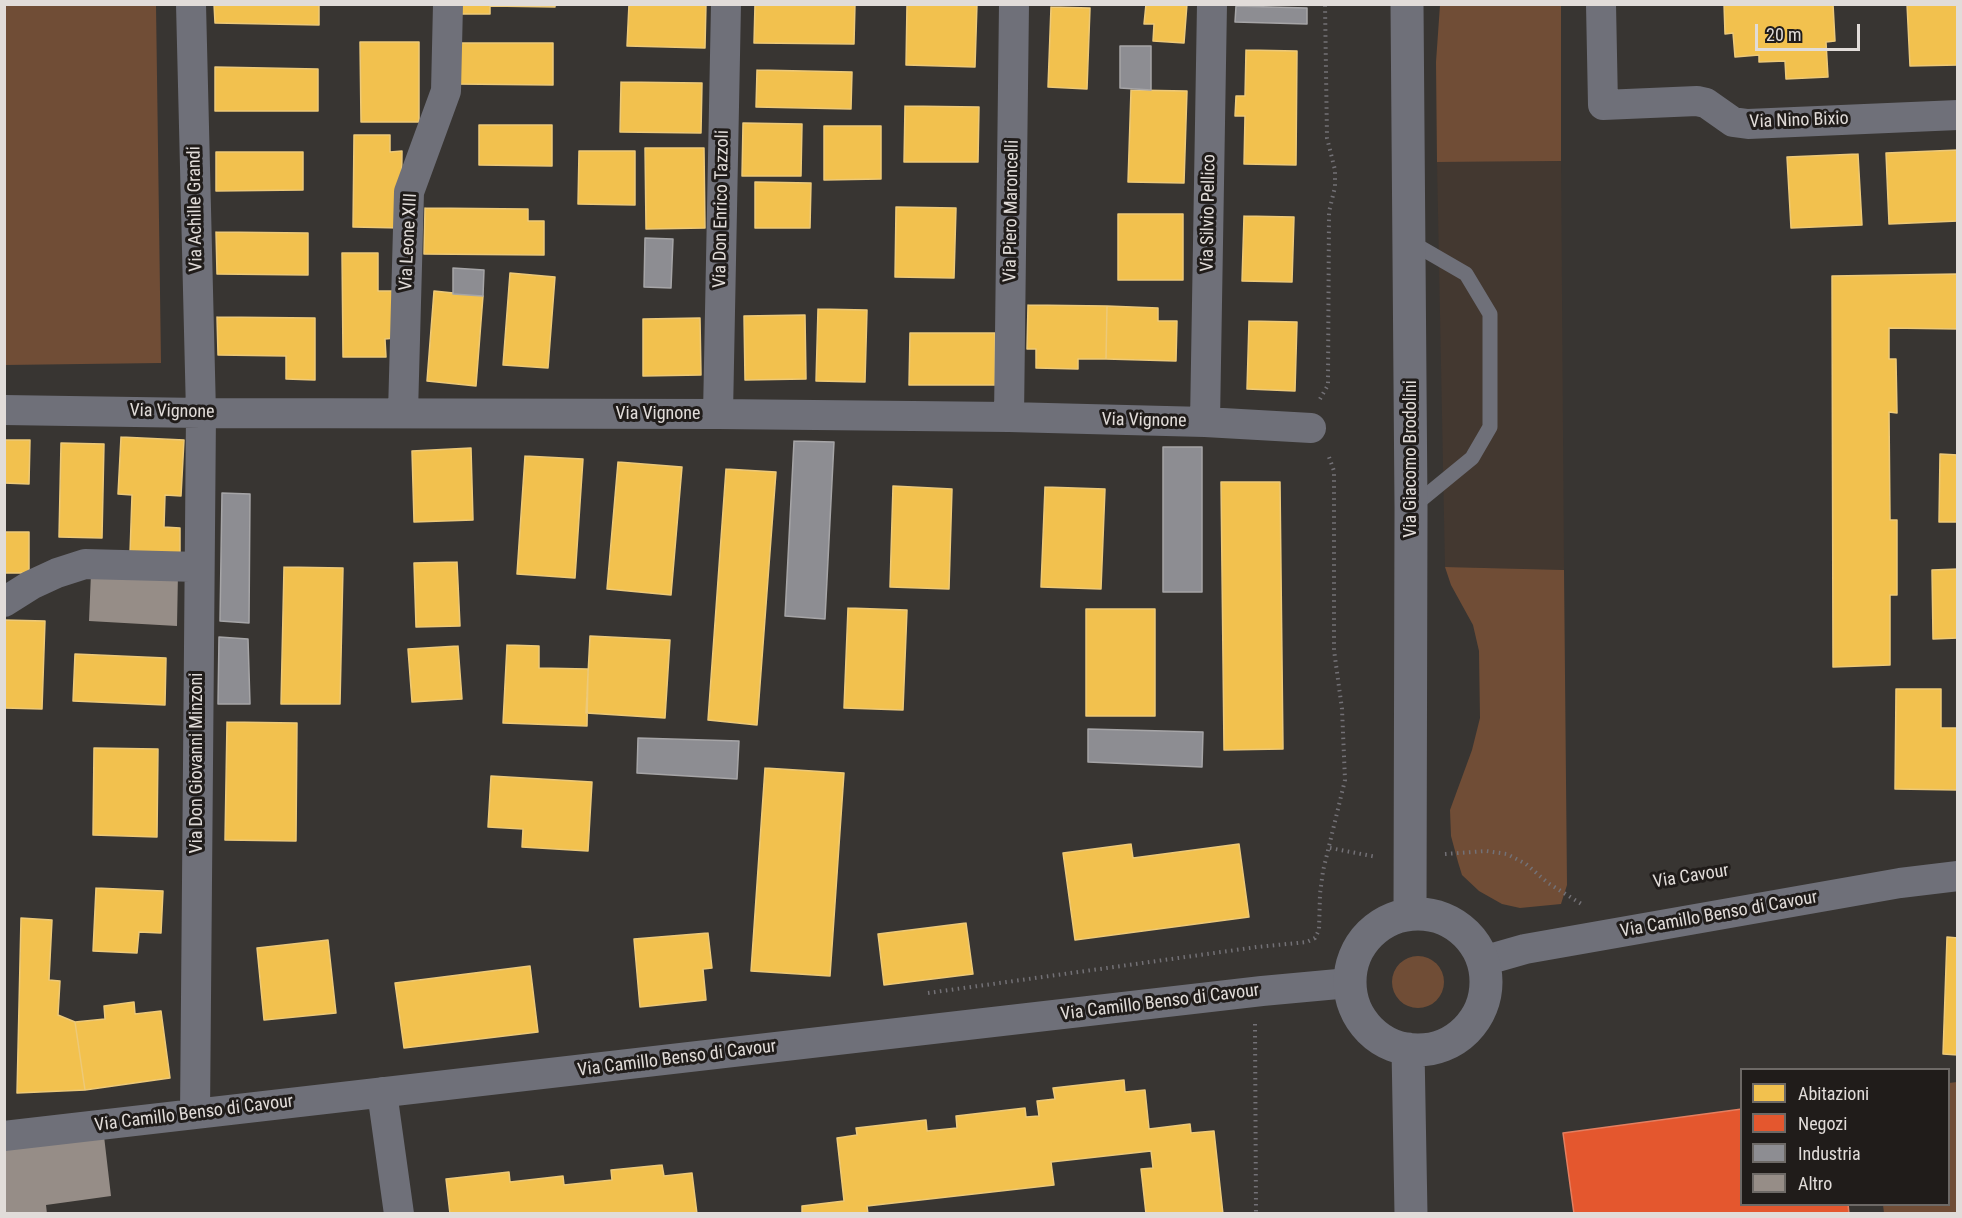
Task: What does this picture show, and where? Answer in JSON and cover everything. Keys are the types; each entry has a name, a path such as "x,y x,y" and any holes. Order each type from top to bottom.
{"street":[{"name":"Via Achille Grandi","path":"191,4 201,413"},
{"name":"Via Leone XIII","path":"403,413 409,192 446,91 448,4"},
{"name":"Via Don Enrico Tazzoli","path":"718,414 726,4"},
{"name":"Via Piero Maroncelli","path":"1009,417 1014,4"},
{"name":"Via Silvio Pellico","path":"1205,423 1212,4"},
{"name":"Via Giacomo Brodolini","path":"1407,4 1411,508 1410,914"},
{"name":"Via Nino Bixio","path":"1601,4 1603,105 1697,101 1706,103 1733,122 1748,124 1958,115"},
{"name":"Via Vignone","path":"4,410 1009,417 1311,428"},
{"name":"Via Don Giovanni Minzoni","path":"195,1114 201,413"},
{"path":"4,602 31,585 85,564 199,567"},
{"name":"Via Camillo Benso di Cavour","path":"1483,961 1525,949 1900,883 1958,876"},
{"path":"1429,914 1447,920 1463,930 1475,945 1483,961 1486,981 1484,1000 1476,1018 1463,1033 1447,1044 1428,1049 1408,1049 1390,1044 1373,1034 1360,1019 1352,1001 1349,982 1351,966 1357,950 1366,936 1379,925 1394,917 1429,914"},
{"name":"Via Camillo Benso di Cavour","path":"4,1136 1349,982"},
{"path":"1408,1049 1411,1214"},
{"path":"382,1092 399,1214"}],"lane":[{"path":"1410,241 1466,274 1490,314 1490,428 1472,458 1411,508"}],"path":[{"path":"921,994 1306,942 1315,938 1319,930 1323,871 1345,780 1342,709 1334,650 1334,471 1329,457 1316,446 1311,428 1314,404 1323,395 1328,385 1329,212 1335,187 1335,170 1327,138 1324,4"},
{"path":"1330,848 1378,857"},
{"path":"1444,855 1486,851 1507,854 1526,864 1548,883 1587,907"},
{"path":"1255,1022 1256,1214"}],"shaded area":[{"path":"4,5 156,5 161,363 5,365"},
{"path":"1440,5 1561,5 1561,161 1437,162 1436,62"},
{"path":"1561,161 1564,570 1445,567 1437,162"},
{"path":"1445,567 1564,570 1567,885 1561,904 1520,908 1502,904 1479,891 1462,875 1451,836 1450,810 1472,750 1480,718 1479,651 1473,625 1451,585"},
{"path":"1413,956 1423,956 1433,960 1440,967 1444,982 1440,997 1433,1004 1423,1008 1413,1008 1403,1004 1396,997 1392,987 1392,977 1396,967 1403,960"},
{"path":"1957,1082 1957,1213 1884,1213 1883,1206 1950,1206 1950,1083"}],"building: Abitazioni":[{"path":"214,4 319,4 319,25 215,23"},
{"path":"457,4 555,4 555,7 490,6 490,14 457,14"},
{"path":"629,4 706,4 705,48 627,46"},
{"path":"755,4 855,4 854,44 754,43"},
{"path":"907,4 977,4 975,67 906,65"},
{"path":"1146,4 1187,4 1184,43 1153,41 1154,24 1144,24"},
{"path":"1724,4 1833,4 1835,41 1826,42 1828,77 1786,79 1785,61 1759,62 1759,55 1735,57 1733,33 1725,34"},
{"path":"1907,4 1958,4 1958,65 1910,66"},
{"path":"1051,7 1090,8 1087,89 1048,87"},
{"path":"360,42 419,42 419,122 361,122"},
{"path":"456,43 553,43 553,85 456,84"},
{"path":"1246,50 1297,51 1296,165 1244,164 1245,116 1235,116 1236,96 1245,96"},
{"path":"215,67 318,69 318,111 215,111"},
{"path":"757,70 852,72 851,109 756,107"},
{"path":"621,82 702,83 701,133 620,132"},
{"path":"1131,90 1187,91 1184,183 1128,182"},
{"path":"905,106 979,107 978,162 904,162"},
{"path":"743,123 802,124 801,176 742,176"},
{"path":"479,125 552,125 552,166 479,165"},
{"path":"824,126 881,126 881,179 824,180"},
{"path":"354,135 390,135 390,152 402,151 401,228 353,227"},
{"path":"645,148 704,148 705,228 646,229"},
{"path":"1958,150 1958,221 1889,224 1886,153"},
{"path":"579,151 635,151 635,205 578,204"},
{"path":"216,152 303,152 303,190 216,191"},
{"path":"1858,154 1862,225 1791,228 1787,157"},
{"path":"755,182 811,183 810,228 755,228"},
{"path":"896,207 956,208 954,278 895,277"},
{"path":"425,208 528,209 528,221 544,221 544,255 424,254"},
{"path":"1118,214 1183,214 1183,280 1118,280"},
{"path":"1244,216 1294,217 1292,282 1242,281"},
{"path":"216,232 308,233 308,275 217,274"},
{"path":"342,253 378,253 378,291 394,291 395,338 385,339 386,357 343,357"},
{"path":"510,273 555,277 548,368 503,365"},
{"path":"1958,274 1958,329 1889,328 1889,359 1896,359 1897,413 1889,412 1890,520 1897,520 1897,595 1890,595 1890,665 1833,667 1832,276"},
{"path":"434,291 483,296 476,386 427,381"},
{"path":"1028,305 1107,306 1106,359 1078,359 1078,369 1036,368 1036,349 1027,349"},
{"path":"1107,306 1158,308 1158,321 1177,321 1176,361 1106,359"},
{"path":"818,309 867,310 865,382 816,381"},
{"path":"805,315 806,379 745,380 744,316"},
{"path":"217,317 315,318 315,380 286,379 286,356 218,355"},
{"path":"700,318 701,375 643,376 643,319"},
{"path":"1249,321 1297,322 1295,391 1247,389"},
{"path":"910,333 995,333 995,385 909,385"},
{"path":"121,437 184,440 181,496 165,495 164,527 180,528 180,554 130,553 132,495 118,494"},
{"path":"4,440 30,440 29,484 4,483"},
{"path":"61,443 104,444 102,538 59,537"},
{"path":"471,448 473,520 414,522 412,451"},
{"path":"1940,454 1958,455 1958,522 1939,522"},
{"path":"525,456 583,459 575,578 517,574"},
{"path":"618,462 682,467 671,595 607,589"},
{"path":"726,469 776,472 757,725 708,720"},
{"path":"1221,482 1280,482 1283,749 1224,750"},
{"path":"893,486 952,489 949,589 890,587"},
{"path":"1045,487 1105,489 1101,589 1041,587"},
{"path":"4,532 29,532 29,573 4,573"},
{"path":"457,562 460,626 416,627 414,563"},
{"path":"284,567 343,568 340,704 281,704"},
{"path":"1958,569 1958,638 1933,639 1932,570"},
{"path":"848,608 907,610 903,710 844,708"},
{"path":"1086,609 1155,609 1155,716 1086,716"},
{"path":"4,620 45,621 42,709 4,708"},
{"path":"590,636 670,640 665,718 586,713"},
{"path":"507,645 539,646 539,668 588,669 587,726 503,723"},
{"path":"458,646 462,699 412,702 408,649"},
{"path":"75,654 166,658 165,705 73,701"},
{"path":"1896,689 1941,689 1941,728 1958,728 1958,790 1895,789"},
{"path":"227,722 297,723 296,841 225,840"},
{"path":"94,748 158,749 157,837 93,835"},
{"path":"765,768 844,773 830,976 751,971"},
{"path":"491,776 592,782 588,851 522,847 523,829 488,827"},
{"path":"1131,844 1133,858 1239,844 1249,917 1075,940 1063,853"},
{"path":"96,888 163,891 161,933 139,932 137,953 93,951"},
{"path":"21,918 52,920 49,980 60,981 58,1015 75,1022 85,1090 17,1093"},
{"path":"966,923 973,974 884,985 878,934"},
{"path":"708,933 712,968 703,969 706,1000 640,1007 634,939"},
{"path":"1947,937 1958,938 1958,1055 1943,1054"},
{"path":"328,940 336,1013 264,1020 257,948"},
{"path":"530,966 538,1032 404,1048 395,983"},
{"path":"134,1002 135,1014 161,1011 170,1078 85,1090 75,1022 105,1019 104,1006"},
{"path":"1124,1080 1125,1092 1145,1090 1149,1129 1190,1124 1191,1133 1214,1131 1223,1214 1146,1214 1141,1169 1153,1168 1151,1151 1051,1162 1054,1185 867,1206 868,1214 802,1214 802,1206 844,1201 837,1138 857,1135 856,1128 926,1120 927,1131 957,1128 956,1116 1025,1108 1026,1117 1039,1116 1037,1101 1055,1099 1053,1088"},
{"path":"662,1165 664,1176 692,1173 697,1214 450,1214 446,1179 509,1172 510,1182 563,1176 564,1185 612,1180 611,1170"}],"building: Negozi":[{"path":"1740,1109 1740,1206 1848,1206 1849,1214 1574,1214 1563,1133"}],"building: Industria":[{"path":"1236,6 1307,8 1307,24 1235,22"},
{"path":"1120,46 1151,46 1151,90 1120,88"},
{"path":"645,238 673,239 671,288 644,287"},
{"path":"453,268 484,270 483,296 453,294"},
{"path":"794,441 834,442 825,619 785,616"},
{"path":"1163,447 1202,447 1202,592 1163,592"},
{"path":"222,493 250,494 249,623 220,621"},
{"path":"219,637 248,639 250,704 218,704"},
{"path":"1088,729 1203,732 1202,767 1088,762"},
{"path":"638,738 739,741 737,779 637,773"}],"building: Altro":[{"path":"91,573 178,573 177,626 89,621"},
{"path":"104,1136 111,1196 46,1205 47,1214 6,1214 4,1150"}]}
